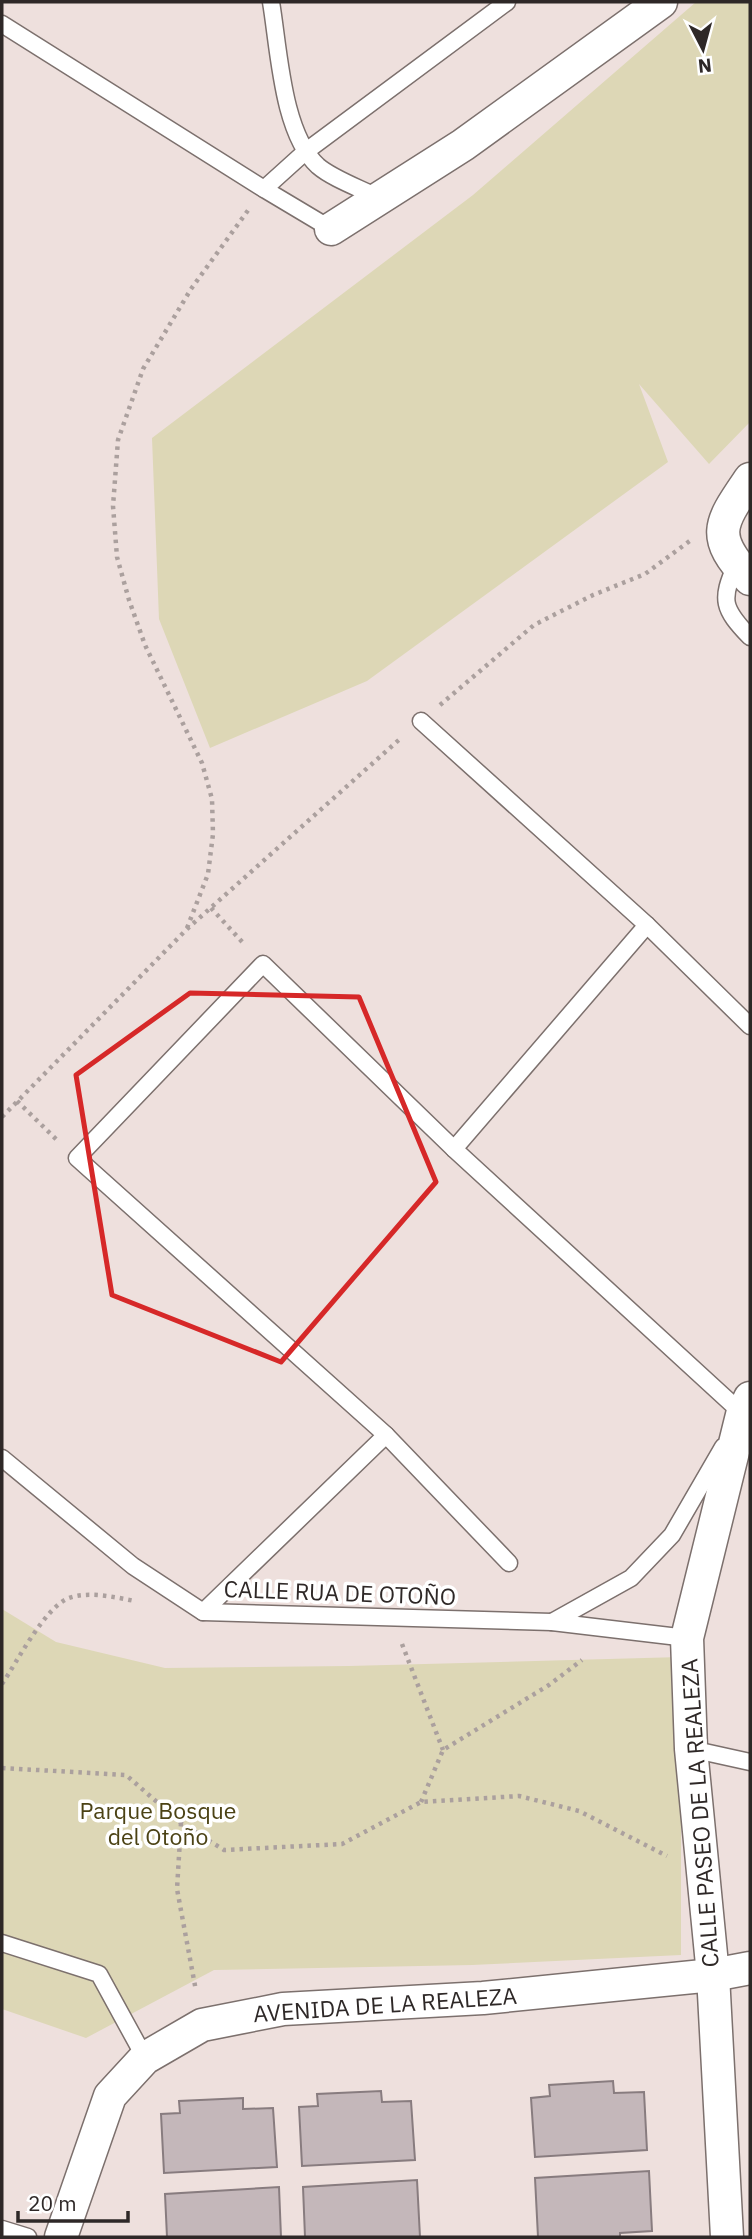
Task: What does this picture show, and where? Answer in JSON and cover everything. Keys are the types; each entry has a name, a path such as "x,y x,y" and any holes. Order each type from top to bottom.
{"street":[{"path":"331,229 485,129 661,2"},
{"path":"743,572 723,541 725,515 750,478"},
{"name":"CALLE PASEO DE LA REALEZA","path":"727,2237 713,1975 691,1749 687,1638 748,1410"},
{"name":"AVENIDA DE LA REALEZA","path":"61,2237 110,2096 145,2058 202,2025 283,2009 483,1998 713,1975 750,1968"}],"lane":[{"path":"271,2 293,127 305,152 320,168 381,199"},
{"path":"264,189 305,152 507,2"},
{"path":"2,24 331,229"},
{"path":"743,572 726,589 727,606 734,620 750,637"},
{"path":"421,721 647,925 750,1026"},
{"path":"454,1149 647,925"},
{"path":"509,1563 386,1435 76,1158 263,964 454,1149 748,1410 672,1535 631,1578 552,1622"},
{"path":"204,1612 386,1435"},
{"name":"CALLE RUA DE OTOÑO","path":"2,1458 133,1566 204,1612 552,1622 687,1638"},
{"path":"691,1749 750,1762"},
{"path":"2,1943 99,1974 145,2058"},
{"path":"2,2229 28,2237"}],"path":[{"path":"187,929 208,874 213,834 212,800 202,763 145,645 117,557 113,506 118,440 143,369 191,289 264,189"},
{"path":"2,1117 187,929 421,721 534,625 593,594 645,574 725,515"},
{"path":"211,908 263,964"},
{"path":"17,1101 76,1158"},
{"path":"2,1684 52,1608 69,1598 84,1595 107,1596 149,1603"},
{"path":"392,1617 443,1750"},
{"path":"421,1802 443,1750 549,1685 582,1660"},
{"path":"2,1768 126,1775 181,1822 224,1850 342,1844 421,1802 519,1796 579,1811 669,1857"},
{"path":"181,1822 177,1889 202,2025"}],"highlighted area":[{"path":"190,993 359,997 436,1182 281,1362 112,1295 76,1075"}],"green space":[{"path":"696,2 750,2 750,422 709,464 639,384 668,462 367,681 210,748 159,619 152,438 473,195"},
{"name":"Parque Bosque del Otoño","path":"2,1609 56,1642 165,1668 681,1657 681,1955 472,1965 214,1970 86,2038 2,2009"}],"building":[{"path":"613,2081 614,2093 644,2092 647,2150 535,2157 531,2098 550,2096 549,2085"},
{"path":"381,2091 382,2102 411,2101 415,2160 302,2166 299,2107 318,2106 317,2094"},
{"path":"243,2098 243,2109 273,2108 277,2167 164,2173 161,2114 180,2113 179,2101"},
{"path":"649,2171 652,2231 620,2233 620,2237 538,2237 535,2178"},
{"path":"417,2180 420,2237 305,2237 303,2187"},
{"path":"279,2187 281,2237 167,2237 165,2194"}]}
